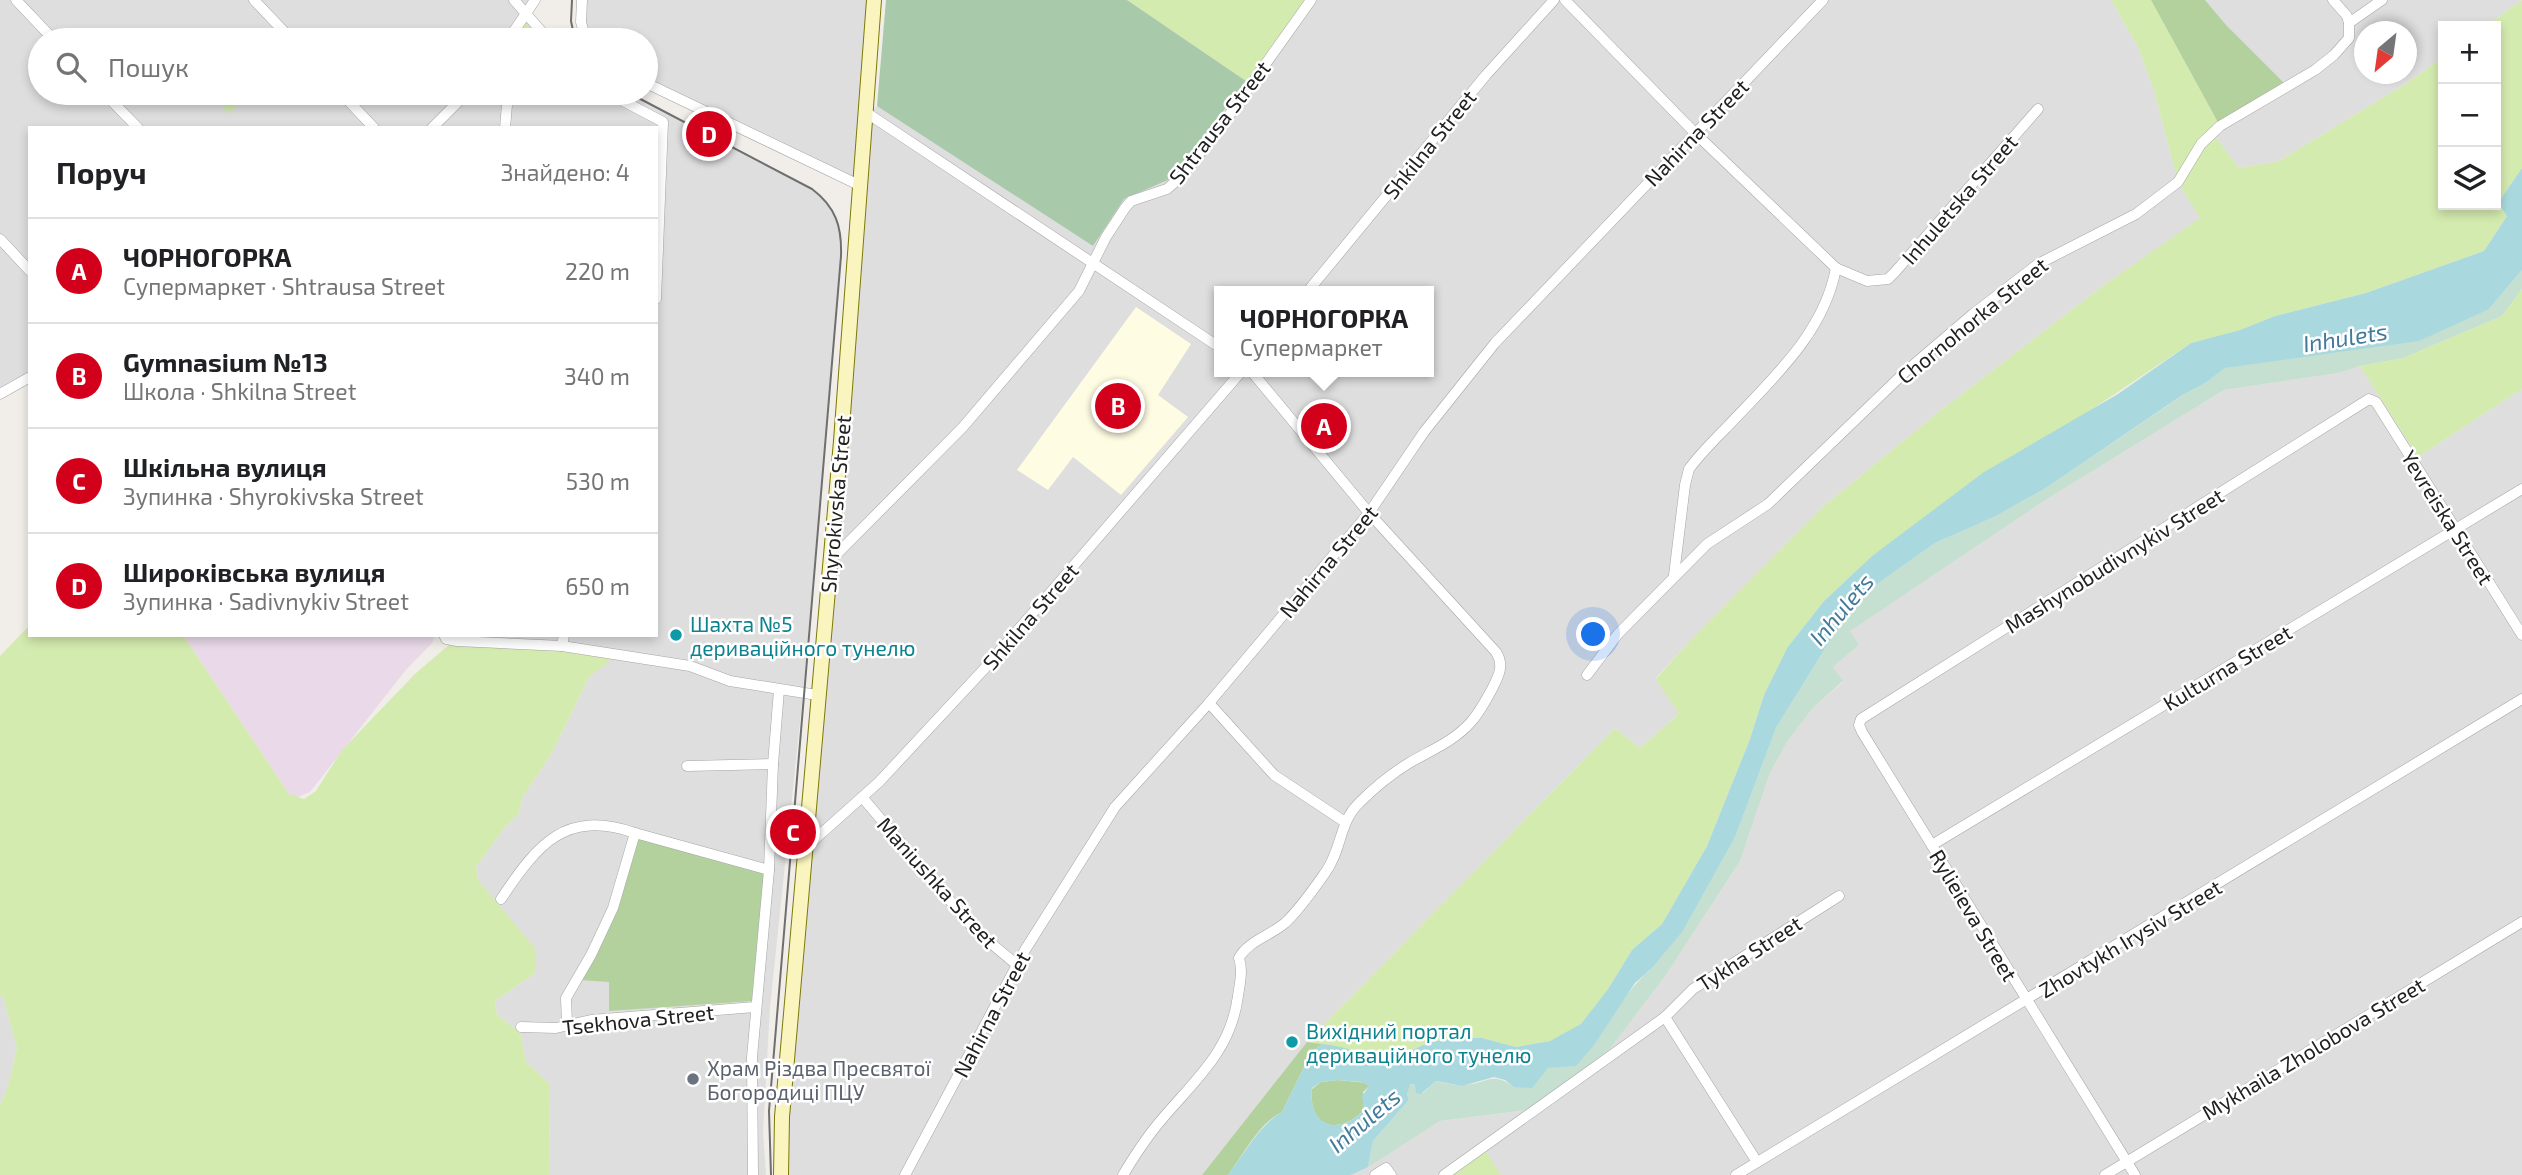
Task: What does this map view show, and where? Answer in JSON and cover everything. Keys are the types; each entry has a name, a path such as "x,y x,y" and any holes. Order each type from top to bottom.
{"main road":[{"name":"Shyrokivska Street","path":"781,1175 782,1117 867,113 874,0"}],"street":[{"path":"16,0 43,28"},
{"path":"254,0 281,28"},
{"path":"514,0 539,28"},
{"path":"516,28 535,0"},
{"path":"582,0 583,28"},
{"name":"Shtrausa Street","path":"830,561 963,427 1079,291 1106,237 1131,201 1167,189 1182,176 1311,0"},
{"name":"Shkilna Street","path":"1312,286 1486,75 1554,0"},
{"path":"1565,0 1695,133 1836,268 1824,306 1805,339 1761,393 1689,469 1674,575"},
{"name":"Nahirna Street","path":"905,1175 1017,965 1115,807 1209,703 1369,513 1424,432 1490,348 1822,0"},
{"path":"2333,0 2349,23 2382,0"},
{"name":"Chornohorka Street","path":"1587,675 1618,634 1674,575 1707,544 1768,504 1905,372 1973,314 2038,264 2136,214 2178,182 2201,144 2220,126 2315,70 2334,55 2349,38 2349,23"},
{"path":"658,89 860,186"},
{"path":"116,105 136,126"},
{"path":"352,105 372,126"},
{"path":"434,126 455,105"},
{"path":"505,126 507,105"},
{"path":"632,105 663,121 658,248"},
{"name":"Inhuletska Street","path":"1836,268 1867,281 1888,279 2038,109"},
{"path":"867,113 1214,344"},
{"path":"0,239 28,269"},
{"name":"Shkilna Street","path":"805,848 862,797 986,667 1237,377"},
{"path":"1123,1175 1161,1120 1210,1066 1227,1036 1237,1009 1242,969 1239,958 1243,950 1286,922 1306,899 1335,860 1345,822 1357,804 1411,762 1444,746 1471,722 1498,677 1501,660 1369,513 1256,377"},
{"path":"0,394 28,378"},
{"name":"Yevreiska Street","path":"2373,399 2522,635"},
{"name":"Mashynobudivnykiv Street","path":"1859,725 1861,719 2373,399"},
{"name":"Kulturna Street","path":"1931,845 2522,489"},
{"path":"444,637 457,642 563,641 690,666 730,681 817,695"},
{"path":"753,1175 752,1057 769,870 779,690"},
{"name":"Zhovtykh Irysiv Street","path":"1736,1175 2522,699"},
{"path":"1209,703 1274,775 1345,822"},
{"name":"Rylieieva Street","path":"1859,725 2135,1175"},
{"path":"687,766 773,764"},
{"name":"Maniushka Street","path":"862,797 974,929 1017,965"},
{"path":"501,899 536,852 562,832 595,824 612,825 769,870"},
{"path":"567,1023 566,998 591,955 613,908 635,833"},
{"name":"Tykha Street","path":"1444,1175 1665,1017 1693,989 1839,896"},
{"name":"Mykhaila Zholobova Street","path":"2105,1175 2522,922"},
{"name":"Tsekhova Street","path":"520,1027 556,1028 567,1023 755,1007"},
{"path":"1665,1017 1757,1162"},
{"path":"1375,1175 1386,1168 1391,1175"}],"shaded area":[{"path":"0,0 535,0 516,28 28,28 28,105 652,105 799,181 825,200 839,224 841,256 803,693 770,1007 763,1132 766,1175 549,1175 550,1084 526,1062 520,1032 497,1015 495,1001 535,973 535,949 478,880 476,867 505,827 519,814 522,798 552,753 589,677 451,637 658,637 658,126 28,126 28,381 0,399"},
{"path":"582,0 873,0 868,113 877,106 1124,199 1168,180 1219,117 1306,0 2111,0 2137,45 2153,87 2178,182 2201,218 2100,288 1940,411 1825,505 1656,678 1680,713 1640,748 1615,728 1307,1042 1202,1175 781,1175 861,186 658,89 658,28 585,28"},
{"path":"2205,0 2522,0 2493,21 2438,21 2438,61 2417,76 2417,21 2354,21 2354,84 2405,84 2279,161 2239,168 2212,133 2227,26"},
{"path":"1136,307 1191,344 1158,395 1188,417 1121,495 1073,457 1048,490 1017,470"},
{"path":"2360,366 2418,457 2522,389 2522,1175 1351,1175 1440,1121 1529,1110 1610,1049 1666,975 1740,861 1770,773 1787,742 1812,709 1843,682 1833,667 1859,645 1849,631 2044,501 2224,390 2339,373"},
{"path":"184,637 434,637 310,792 296,798 289,794"},
{"path":"0,994 17,1048 8,1086 0,1105"}],"green space":[{"path":"886,0 1127,0 1246,81 1168,180 1124,199 1093,246 877,106"},
{"path":"1127,0 1306,0 1246,81"},
{"path":"2111,0 2151,0 2220,126 2213,134 2239,168 2279,161 2405,84 2417,84 2417,76 2438,61 2438,210 2501,210 2501,207 2507,216 2484,251 2366,293 2275,316 2240,330 2191,343 1872,556 1824,601 1787,648 1764,695 1750,739 1707,846 1662,924 1632,950 1581,1025 1550,1041 1516,1047 1482,1038 1457,1037 1427,1043 1404,1054 1389,1068 1350,1050 1307,1042 1615,728 1640,748 1679,714 1656,679 1687,644 1825,505 1940,411 2100,288 2200,218 2178,182 2153,87 2137,45"},
{"path":"2151,0 2205,0 2287,86 2220,126"},
{"path":"2522,0 2522,168 2501,199 2501,21 2493,21"},
{"path":"526,13 539,28 516,28"},
{"path":"221,105 238,105 229,114"},
{"path":"2522,270 2522,289 2502,316 2403,358 2339,373 2224,390 2044,501 1850,631 1859,645 1833,667 1843,681 1812,709 1787,742 1770,773 1740,861 1666,975 1610,1049 1529,1110 1440,1121 1368,1167 1373,1141 1409,1100 1409,1084 1415,1085 1423,1093 1436,1081 1462,1085 1495,1079 1514,1087 1548,1068 1576,1065 1630,991 1651,969 1736,835 1776,728 1834,634 1873,587 1935,543 1994,517 2046,488 2225,368 2489,309"},
{"path":"2522,289 2522,389 2418,457 2360,366 2403,358 2502,316"},
{"path":"28,627 28,637 184,637 289,794 304,799 316,791 342,750 415,674 450,644 464,641 616,656 589,677 552,753 522,798 519,814 505,827 476,867 478,880 535,948 535,973 495,1001 497,1015 520,1032 526,1062 550,1084 549,1175 0,1175 0,1105 8,1086 17,1048 0,994 0,656"},
{"path":"638,838 766,873 752,1001 609,1011 609,982 579,980"},
{"path":"1307,1042 1322,1044 1311,1053 1282,1112 1259,1131 1228,1175 1202,1175"},
{"path":"1338,1080 1367,1083 1369,1086 1363,1092 1364,1110 1345,1123 1327,1124 1320,1120 1315,1112 1312,1089 1321,1082"},
{"path":"1483,1147 1501,1175 1444,1175"}],"water":[{"name":"Inhulets","path":"2522,168 2522,270 2489,309 2419,341 2225,368 2046,488 1994,517 1935,543 1873,587 1834,634 1776,728 1736,835 1682,932 1651,969 1635,983 1594,1045 1576,1066 1548,1068 1532,1088 1514,1087 1505,1080 1494,1077 1462,1086 1436,1081 1421,1094 1416,1093 1415,1085 1410,1084 1407,1095 1409,1100 1373,1141 1368,1167 1351,1175 1228,1175 1259,1132 1282,1112 1311,1053 1322,1044 1357,1052 1389,1068 1404,1054 1427,1043 1457,1037 1482,1038 1516,1047 1550,1041 1581,1024 1608,989 1632,950 1662,924 1707,846 1750,739 1764,695 1787,648 1824,601 1872,556 1984,472 2118,394 2191,343 2240,330 2275,316 2366,293 2484,251 2507,216 2501,207 2501,199","holes":["1338,1080 1361,1082 1369,1086 1362,1096 1364,1110 1345,1123 1327,1124 1315,1112 1312,1088 1321,1082"]}],"tram line":[{"path":"572,0 572,28"},
{"path":"652,105 812,189 832,210 839,227 841,256 769,1111 771,1175"}],"place":[{"name":"Широківська вулиця","path":"709,134"},
{"name":"Gymnasium №13","path":"1118,406"},
{"name":"ЧОРНОГОРКА","path":"1324,426"},
{"name":"Шахта №5 дериваційного тунелю","path":"676,635"},
{"name":"Шкільна вулиця","path":"793,832"},
{"name":"Вихідний портал дериваційного тунелю","path":"1292,1042"},
{"name":"Храм Різдва Пресвятої Богородиці ПЦУ","path":"693,1079"}]}
